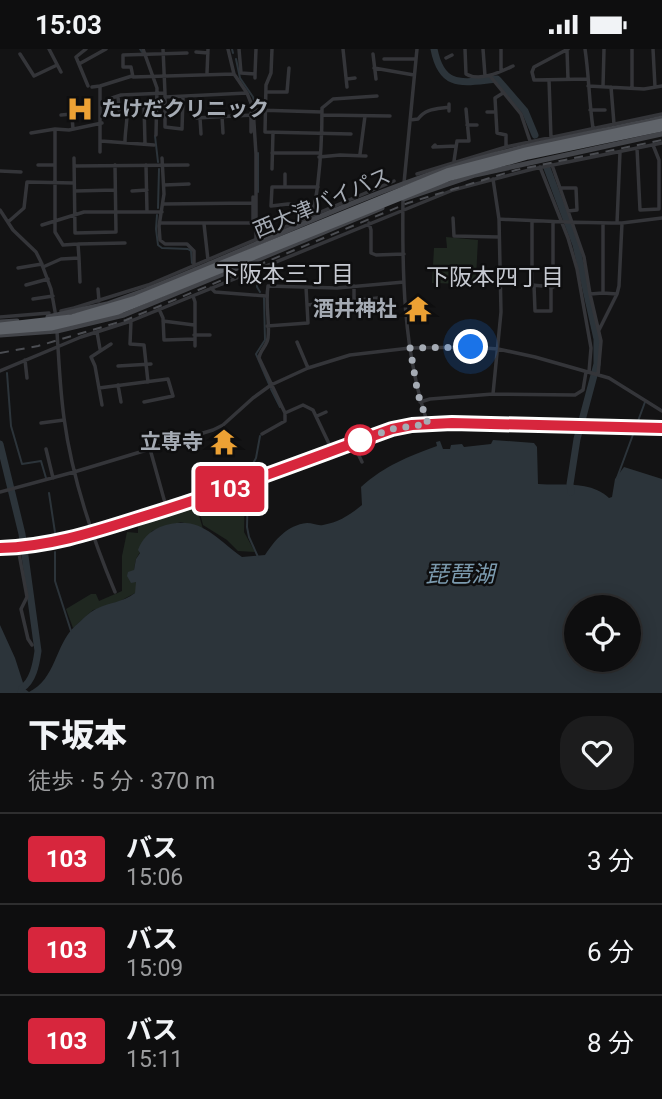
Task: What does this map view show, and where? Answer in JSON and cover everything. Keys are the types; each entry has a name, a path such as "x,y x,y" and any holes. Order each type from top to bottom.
{"highway":[{"name":"西大津バイパス","path":"0,322 50,322 116,306 447,172 662,118"},
{"name":"西大津バイパス","path":"0,333 51,327 107,315 158,297 448,178 528,156 662,131"}],"street":[{"path":"49,49 61,72"},
{"path":"86,49 78,51 76,57 90,86 100,86 132,76 234,73"},
{"path":"79,64 106,49"},
{"path":"228,49 234,73 253,108 251,132"},
{"path":"239,49 241,73 255,76 256,49"},
{"path":"272,49 271,72 265,92 265,132 351,134"},
{"path":"343,49 347,87"},
{"path":"417,49 404,183 404,254 410,348 420,402 428,424"},
{"path":"449,49 449,56"},
{"path":"465,49 466,74 471,77 490,78 513,66"},
{"path":"420,402 493,394 575,395 583,390 589,372 590,339 576,269 563,223 529,144 521,114 490,78 483,49"},
{"path":"500,49 502,71"},
{"path":"551,49 555,56"},
{"path":"568,79 567,49 532,69 534,80 588,79"},
{"path":"585,49 593,128"},
{"path":"603,87 604,49"},
{"path":"632,49 632,88"},
{"path":"653,49 654,87"},
{"path":"144,51 157,94 156,135"},
{"path":"132,76 131,67 123,67 123,55 144,51 187,53"},
{"path":"164,51 167,129 181,129 183,98"},
{"path":"196,52 208,51 207,73"},
{"path":"20,54 34,76 57,65"},
{"path":"373,54 376,79"},
{"path":"230,58 238,55"},
{"path":"384,59 416,59"},
{"path":"265,92 288,92 289,68"},
{"path":"374,68 414,75"},
{"path":"347,79 355,78"},
{"path":"549,79 553,165 584,257 600,337 601,361 598,375"},
{"path":"100,86 100,152"},
{"path":"588,86 662,86"},
{"path":"611,87 614,124"},
{"path":"123,107 119,110 115,97 157,94 183,98 247,93"},
{"path":"503,93 495,99 495,112 497,133 506,135 506,146"},
{"path":"314,215 324,105 333,99 377,96"},
{"path":"71,104 72,129"},
{"path":"125,142 127,107 144,104 145,144"},
{"path":"253,108 390,116"},
{"path":"410,120 418,119 428,110 449,108"},
{"path":"454,161 457,141 469,141 466,109"},
{"path":"590,110 605,110"},
{"path":"487,112 495,112"},
{"path":"61,115 72,114"},
{"path":"201,134 198,118 252,115"},
{"path":"252,115 256,154 256,240"},
{"path":"360,154 365,116"},
{"path":"222,117 223,133"},
{"path":"551,139 614,124 662,118"},
{"path":"482,154 644,119"},
{"path":"31,133 102,123"},
{"path":"467,125 477,125"},
{"path":"55,129 54,220 55,232 61,243 125,243"},
{"path":"0,333 57,331 124,315 403,200 475,175 662,131"},
{"path":"272,169 273,132"},
{"path":"102,141 154,145"},
{"path":"0,371 58,346 131,321 453,190 540,167 662,143"},
{"path":"417,173 506,146 529,144"},
{"path":"436,145 433,147 456,146"},
{"path":"499,219 553,223 620,223 661,218 659,160 653,145"},
{"path":"637,148 640,210 659,209"},
{"path":"599,331 619,286 620,152"},
{"path":"272,153 366,156"},
{"path":"0,322 58,314 120,299 367,195 404,183 454,161 472,157"},
{"path":"74,158 75,233 116,232 115,165"},
{"path":"162,158 164,185 160,240 165,244 187,244 194,251 194,266"},
{"path":"38,165 54,165"},
{"path":"146,165 148,212"},
{"path":"74,166 188,165"},
{"path":"0,171 21,171"},
{"path":"285,174 285,187"},
{"path":"493,179 499,219 501,312 493,394"},
{"path":"386,188 394,181"},
{"path":"8,222 24,208 27,182 74,183"},
{"path":"164,185 189,184"},
{"path":"314,206 271,206 272,187 318,187"},
{"path":"560,188 576,188 577,210 568,211"},
{"path":"74,191 115,190"},
{"path":"132,191 147,190"},
{"path":"367,195 376,221"},
{"path":"224,197 224,204"},
{"path":"160,223 253,223 253,197"},
{"path":"75,310 189,271 208,260 248,246 314,215 353,201"},
{"path":"163,204 253,203"},
{"path":"0,210 36,253 48,279 58,314 64,420 74,472 92,532 116,590"},
{"path":"42,225 75,214 162,212"},
{"path":"453,218 454,236 499,237"},
{"path":"532,222 532,285 535,311 551,311 553,223"},
{"path":"369,223 372,253 404,254"},
{"path":"603,223 603,293"},
{"path":"204,224 208,260"},
{"path":"78,244 80,282"},
{"path":"248,246 256,270"},
{"path":"18,268 79,258"},
{"path":"189,271 198,294"},
{"path":"26,285 48,279"},
{"path":"262,434 285,421 285,413 259,358 268,338 268,286 354,286 405,282"},
{"path":"534,285 551,287"},
{"path":"354,286 354,300"},
{"path":"267,326 308,323 306,287"},
{"path":"211,288 215,292 266,296"},
{"path":"99,289 99,301"},
{"path":"590,294 617,294"},
{"path":"33,299 53,296"},
{"path":"193,296 195,346"},
{"path":"307,305 378,298"},
{"path":"159,309 164,340 210,335"},
{"path":"37,317 49,313"},
{"path":"131,321 130,344 144,345 149,364 148,381"},
{"path":"163,321 194,325"},
{"path":"97,332 100,349"},
{"path":"590,339 600,337"},
{"path":"175,340 175,346"},
{"path":"297,342 308,367"},
{"path":"102,405 91,357 111,344"},
{"path":"0,492 74,472 223,425 271,385 308,367 349,355 410,348 498,349 598,375 639,395 662,411"},
{"path":"25,360 27,378"},
{"path":"118,366 149,364"},
{"path":"99,388 168,379 173,396 144,402"},
{"path":"118,385 121,402"},
{"path":"285,413 303,405 313,410 332,450"},
{"path":"317,416 326,412"},
{"path":"40,423 64,420"},
{"path":"0,548 28,547 167,510 392,429 428,424 662,428"},
{"path":"353,443 362,462"},
{"path":"46,449 53,478"},
{"path":"150,449 167,510"},
{"path":"19,548 26,597 21,609 27,639 32,645"}],"shaded area":[{"path":"446,237 478,240 476,277 467,284 432,283 434,248 447,248"},
{"path":"245,488 244,532 255,552 238,551 227,540 203,525 198,505"},
{"path":"196,505 203,529 181,522 152,531 136,559 135,593 113,605 93,610 73,628 66,609 91,594 96,594 99,601 122,591 122,556 127,532 138,533 138,523"}],"water":[{"name":"琵琶湖","path":"493,440 534,443 537,447 538,484 585,486 609,498 612,497 615,479 624,467 662,479 662,693 0,693 0,625 25,689 29,692 45,679 68,634 75,626 93,610 135,593 136,582 131,583 128,572 134,570 142,542 156,529 174,523 196,525 242,557 265,555 277,539 293,527 307,523 323,525 349,515 362,505 361,487 397,462 437,446 436,442 440,441 443,449 450,449 451,445 462,444 464,447 491,444"}],"waterway":[{"path":"232,49 233,53"},
{"path":"434,49 443,71 456,81 497,79 525,111 535,135"},
{"path":"236,59 240,78 255,104"},
{"path":"155,136 158,162"},
{"path":"258,153 258,192"},
{"path":"547,168 576,245 597,339 597,364 577,439 571,492"},
{"path":"158,208 159,169"},
{"path":"157,215 158,245 162,248 188,249 191,251 192,263"},
{"path":"257,271 257,287 260,292"},
{"path":"264,298 265,340 256,354 269,384"},
{"path":"7,373 11,426 22,464 41,461 46,478"},
{"path":"271,389 280,407"},
{"path":"617,478 645,402"},
{"path":"249,478 260,436"},
{"path":"0,444 22,534 38,651 33,672 21,693"},
{"path":"248,486 247,527 258,557"},
{"path":"49,493 56,539"},
{"path":"55,552 55,581 71,631"}],"railway":[{"path":"0,353 38,346 126,320 408,203 516,170 662,140"}],"bus line":[{"name":"103","path":"0,548 28,547 58,541 167,510 392,429 412,425 452,423 662,428"}],"place":[{"name":"たけだクリニック","path":"80,109"},
{"name":"酒井神社","path":"418,309"},
{"name":"立専寺","path":"224,442"}],"district":[{"name":"下阪本三丁目","path":"285,274"},
{"name":"下阪本四丁目","path":"495,277"}],"route":[{"path":"360,440 353,443 392,429 428,424 418,394 410,348 471,347"}]}
